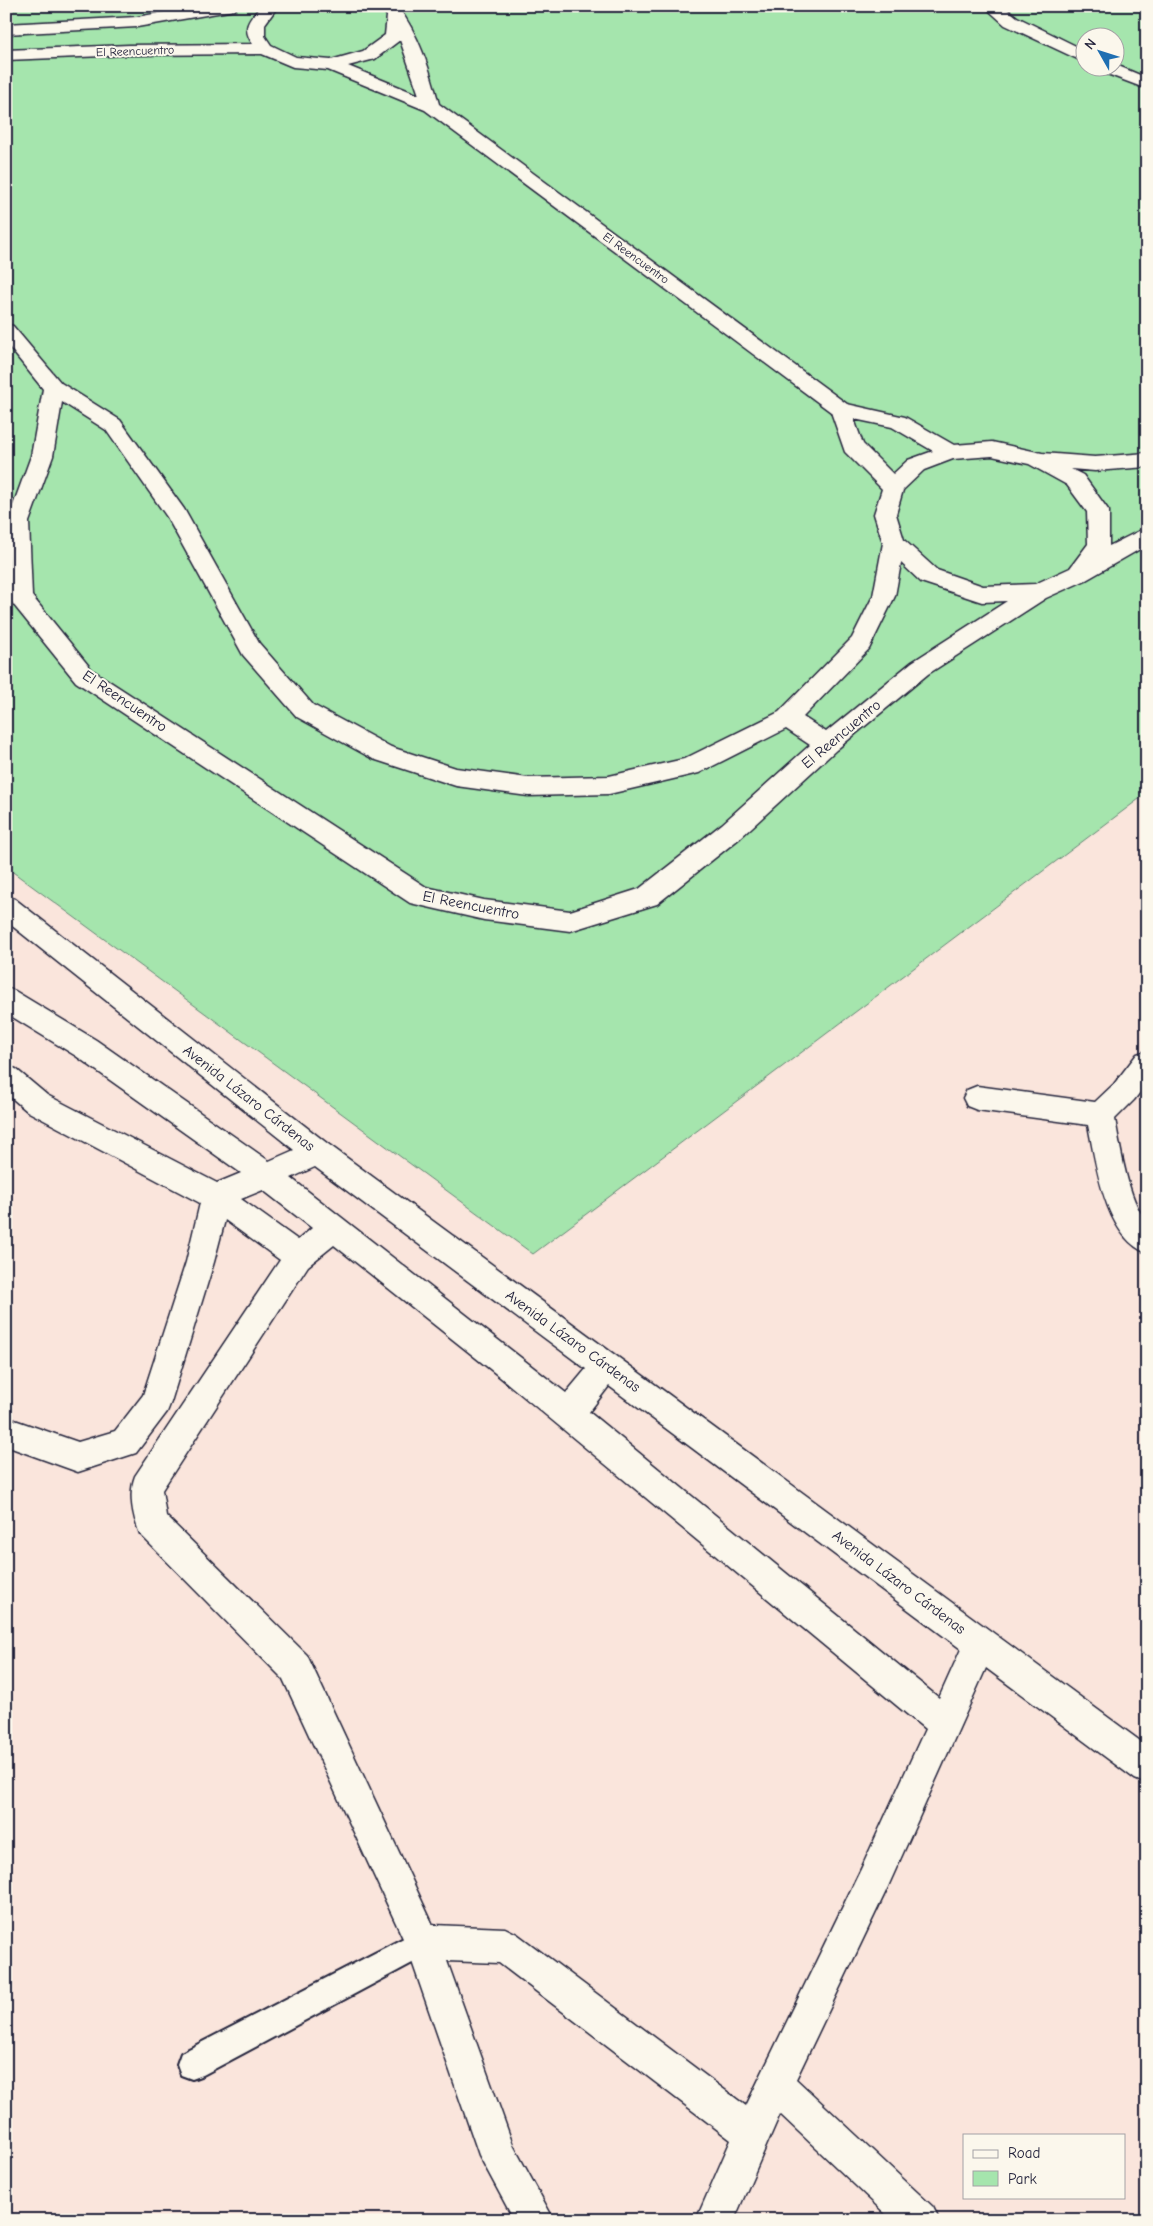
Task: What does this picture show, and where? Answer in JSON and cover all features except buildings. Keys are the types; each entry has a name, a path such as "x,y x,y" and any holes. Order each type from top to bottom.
{"street":[{"name":"El Reencuentro","path":"6,28 84,26 137,22 229,6"},
{"path":"270,6 256,22 256,36 265,48 293,62 331,65 369,55 393,37 392,11"},
{"path":"992,6 1011,21 1076,53"},
{"path":"392,11 406,32 419,64 431,106"},
{"name":"El Reencuentro","path":"6,56 129,50 265,48"},
{"name":"El Reencuentro","path":"331,65 431,106 840,409 898,422 951,452"},
{"path":"1126,75 1147,84"},
{"path":"6,330 54,388 113,425 176,514 251,649 305,712 382,753 456,777 528,787 609,785 690,767 787,718 861,643 884,596 894,543 885,514 893,487 916,465 951,452 992,449 1035,458 1095,464 1147,460"},
{"name":"El Reencuentro","path":"54,388 42,456 18,522 21,598 84,676 419,896 484,910 570,921 648,897 731,831 827,744 920,668 1038,592"},
{"path":"840,409 854,447 893,487"},
{"path":"1035,458 1075,480 1098,511 1100,545 1078,574"},
{"path":"894,543 930,576 982,594 1038,592 1078,574 1147,535"},
{"path":"787,718 827,744"},
{"name":"Avenida Lázaro Cárdenas","path":"6,906 318,1153 1147,1767"},
{"path":"6,999 86,1048 266,1175 569,1413 945,1724"},
{"path":"977,1098 1100,1114 1124,1092 1147,1062"},
{"path":"6,1077 37,1103 216,1197 298,1257"},
{"path":"1100,1114 1112,1173 1129,1222 1147,1240"},
{"path":"216,1197 318,1153"},
{"path":"6,1431 78,1457 125,1443 156,1402 200,1262 216,1197"},
{"path":"334,1228 298,1257 146,1487 151,1523 295,1667 423,1942 498,2155 535,2220"},
{"path":"569,1413 607,1366"},
{"path":"715,2220 774,2084 874,1879 981,1643"},
{"path":"423,1942 505,1946 753,2134"},
{"path":"774,2084 920,2220"}],"lane":[{"path":"192,2064 423,1942"}],"green space":[{"path":"6,6 1147,6 1147,793 533,1254 6,867"}]}
